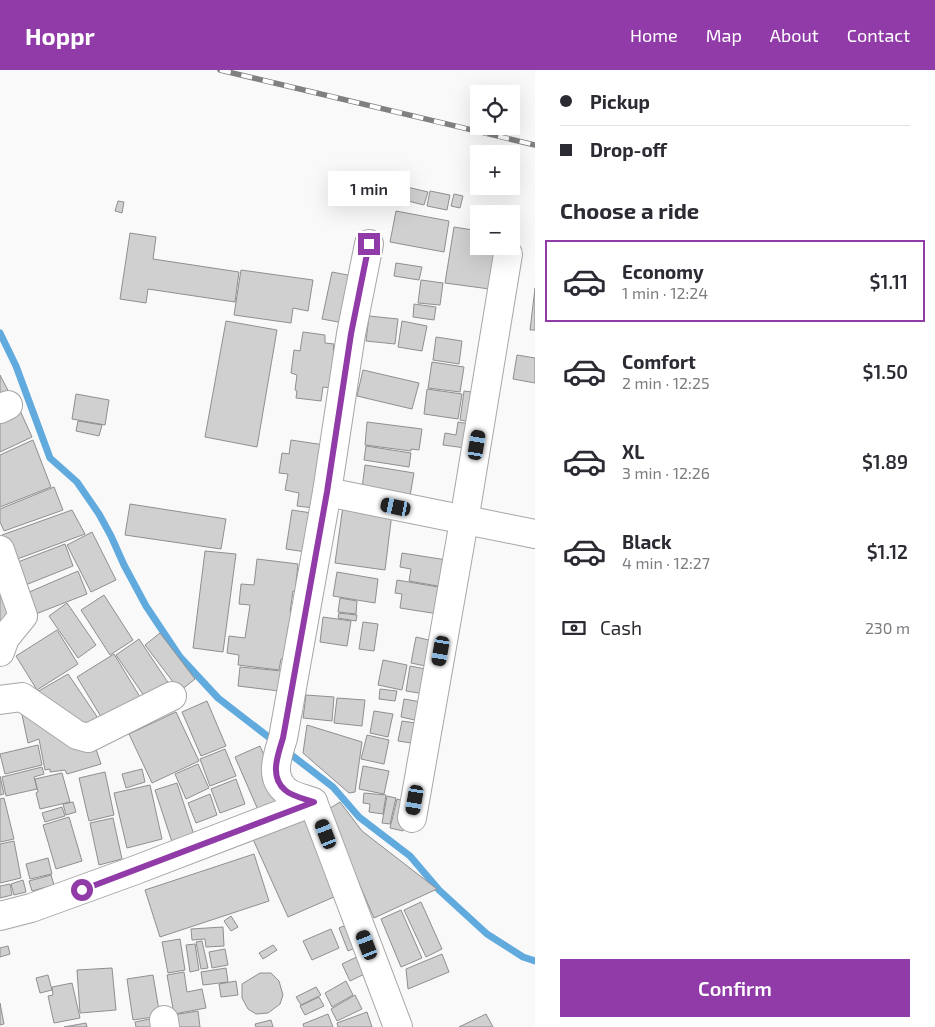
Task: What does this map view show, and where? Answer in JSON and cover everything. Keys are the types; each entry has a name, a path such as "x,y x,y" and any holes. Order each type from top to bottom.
{"street":[{"path":"369,244 351,334 327,492 283,738 275,766 277,778 285,790 314,802 398,1027"},
{"path":"412,818 508,255"},
{"path":"327,492 535,534"},
{"path":"0,550 23,616 5,638 0,652"},
{"path":"2,695 22,697 77,735 88,738 172,696"},
{"path":"0,916 31,908 133,872 314,802"}],"building":[{"path":"407,187 428,192 424,205 404,200"},
{"path":"430,191 450,195 447,210 427,206"},
{"path":"454,194 463,196 460,208 451,206"},
{"path":"118,201 124,202 122,213 115,211"},
{"path":"396,211 449,221 444,252 390,242"},
{"path":"454,227 470,230 470,255 503,255 497,290 445,283"},
{"path":"130,233 156,237 153,259 239,272 235,302 148,289 146,303 120,299"},
{"path":"396,263 422,267 419,280 394,276"},
{"path":"241,270 313,280 308,311 293,308 291,323 234,315"},
{"path":"332,272 358,277 349,324 322,319"},
{"path":"421,280 443,283 440,305 418,303"},
{"path":"535,288 535,330 530,330"},
{"path":"414,304 436,307 434,320 413,317"},
{"path":"369,316 398,319 395,344 366,341"},
{"path":"226,321 277,330 257,447 205,437"},
{"path":"402,321 427,326 422,351 398,347"},
{"path":"303,332 325,335 325,343 334,344 333,350 344,352 331,388 323,387 321,401 296,398 297,375 291,373 294,350 300,351"},
{"path":"436,337 462,341 459,364 433,360"},
{"path":"517,355 535,358 535,383 513,379"},
{"path":"432,362 464,367 460,392 428,388"},
{"path":"363,370 419,383 412,409 357,396"},
{"path":"0,375 13,400 0,406"},
{"path":"427,389 462,394 458,419 424,414"},
{"path":"464,391 480,393 475,423 460,420"},
{"path":"76,394 109,400 105,425 72,419"},
{"path":"18,406 32,437 0,452 0,414"},
{"path":"78,421 102,425 99,436 76,431"},
{"path":"367,422 422,429 419,450 411,449 411,451 365,445"},
{"path":"458,422 476,425 473,449 443,445 445,433 456,435"},
{"path":"33,440 51,487 0,507 0,455"},
{"path":"291,440 331,446 322,509 297,506 299,493 285,490 288,474 279,473 282,453 289,454"},
{"path":"366,446 411,453 409,467 364,460"},
{"path":"365,465 414,473 410,496 362,488"},
{"path":"54,487 63,510 4,531 0,522 0,509"},
{"path":"130,504 226,519 221,549 125,535"},
{"path":"343,506 392,513 385,570 335,563"},
{"path":"72,510 85,534 12,561 2,535"},
{"path":"292,510 318,514 313,553 286,549"},
{"path":"92,532 116,580 91,592 67,545"},
{"path":"65,544 73,566 18,588 10,565"},
{"path":"205,551 236,554 223,652 193,648"},
{"path":"402,553 453,561 449,588 409,581 411,569 400,567"},
{"path":"257,559 298,564 295,592 293,591 290,612 294,613 292,627 288,627 284,659 281,659 279,670 238,665 239,655 227,653 229,636 245,638 250,605 239,604 241,584 254,585"},
{"path":"78,571 87,594 28,617 20,596"},
{"path":"337,572 378,579 375,603 333,596"},
{"path":"0,575 14,624 0,637"},
{"path":"397,580 450,589 445,615 400,608 402,594 395,593"},
{"path":"104,595 133,640 110,655 81,610"},
{"path":"340,598 357,601 356,614 338,612"},
{"path":"67,603 96,645 78,658 49,616"},
{"path":"339,613 357,615 356,621 338,618"},
{"path":"323,617 351,621 347,646 320,642"},
{"path":"363,622 378,624 374,651 359,649"},
{"path":"57,630 78,664 37,690 16,656"},
{"path":"160,633 195,679 180,691 145,645"},
{"path":"416,637 441,643 435,668 411,663"},
{"path":"139,639 173,690 151,706 116,655"},
{"path":"114,654 143,702 106,725 77,677"},
{"path":"383,660 407,665 402,690 378,685"},
{"path":"410,666 436,671 432,695 406,691"},
{"path":"240,667 282,671 279,691 238,686"},
{"path":"68,674 100,721 80,729 37,692"},
{"path":"380,689 397,691 395,701 379,699"},
{"path":"306,695 334,697 332,721 303,718"},
{"path":"337,698 365,700 362,726 334,723"},
{"path":"404,699 427,703 424,722 401,717"},
{"path":"207,701 226,746 201,756 182,712"},
{"path":"21,710 95,746 101,764 67,774 65,770 50,772 50,769 45,770 39,739 28,743"},
{"path":"374,711 393,714 388,737 370,733"},
{"path":"176,712 199,761 152,783 129,734"},
{"path":"402,721 422,724 418,744 398,741"},
{"path":"307,725 362,742 355,792 349,793 303,753"},
{"path":"367,735 389,740 384,764 361,759"},
{"path":"38,745 42,765 5,774 0,754"},
{"path":"260,746 283,799 258,810 235,757"},
{"path":"225,749 236,776 210,786 200,759"},
{"path":"198,764 209,788 186,799 175,774"},
{"path":"363,766 389,771 384,794 359,789"},
{"path":"42,767 44,774 34,777 37,789 6,796 2,777"},
{"path":"142,769 145,782 126,788 122,774"},
{"path":"105,772 114,815 89,821 79,778"},
{"path":"62,773 70,802 40,809 35,779"},
{"path":"0,776 4,794 0,795"},
{"path":"236,779 245,804 220,813 211,789"},
{"path":"177,783 194,835 172,842 155,790"},
{"path":"150,785 162,839 127,848 114,793"},
{"path":"364,793 386,795 383,814 369,812 370,804 363,803"},
{"path":"210,794 217,815 196,823 188,803"},
{"path":"387,796 396,798 390,824 382,823"},
{"path":"4,798 14,839 0,842 0,799"},
{"path":"397,799 410,803 403,831 390,828"},
{"path":"73,802 76,812 66,815 63,804"},
{"path":"340,802 362,831 437,889 374,918 327,810"},
{"path":"62,807 65,816 45,822 42,813"},
{"path":"308,813 343,893 288,917 252,837"},
{"path":"69,817 82,861 56,869 43,825"},
{"path":"113,818 122,859 99,865 90,823"},
{"path":"14,841 21,878 0,883 0,844"},
{"path":"254,854 269,901 160,937 145,890"},
{"path":"48,858 52,874 30,879 26,864"},
{"path":"51,875 54,885 32,891 29,881"},
{"path":"23,880 26,892 14,895 11,884"},
{"path":"10,884 12,895 0,898 0,886"},
{"path":"421,902 442,949 426,957 404,910"},
{"path":"401,910 422,958 401,967 381,919"},
{"path":"231,916 238,927 231,931 224,921"},
{"path":"353,922 362,945 348,951 339,928"},
{"path":"223,927 224,946 206,947 205,939 192,940 191,929"},
{"path":"331,929 339,948 312,960 303,941"},
{"path":"180,939 185,970 168,973 162,942"},
{"path":"202,941 208,968 201,969 196,942"},
{"path":"195,944 199,970 190,972 186,945"},
{"path":"273,945 277,950 263,959 259,953"},
{"path":"8,946 10,954 0,957 0,948"},
{"path":"225,949 228,965 212,968 209,952"},
{"path":"367,952 375,969 350,981 342,964"},
{"path":"442,954 449,972 408,989 406,969"},
{"path":"112,968 116,1010 80,1013 77,970"},
{"path":"226,968 228,982 203,985 201,972"},
{"path":"184,972 187,992 202,989 206,1008 174,1014 167,975"},
{"path":"260,973 271,973 279,981 283,995 280,1004 268,1013 256,1014 248,1009 242,998 242,984"},
{"path":"48,975 52,990 40,993 36,978"},
{"path":"153,975 160,1016 133,1020 127,979"},
{"path":"236,981 238,995 221,997 219,984"},
{"path":"346,981 353,995 332,1007 325,993"},
{"path":"72,983 80,1018 54,1023 48,996 53,995 52,987"},
{"path":"316,987 321,995 301,1005 296,997"},
{"path":"355,995 362,1009 337,1021 331,1009"},
{"path":"319,997 324,1006 305,1015 300,1006"},
{"path":"0,1003 4,1024 0,1025"},
{"path":"198,1011 200,1027 175,1027 173,1015"},
{"path":"367,1012 372,1027 338,1027 337,1023"},
{"path":"328,1014 333,1027 304,1027 303,1024"},
{"path":"486,1014 493,1027 459,1027"},
{"path":"160,1017 162,1027 136,1027 135,1022"},
{"path":"271,1020 273,1027 256,1027 255,1024"},
{"path":"86,1023 87,1027 64,1027"}],"waterway":[{"path":"0,333 16,366 50,458 77,482 99,514 146,606 180,657 218,698 275,742"},
{"path":"285,750 333,787 359,817 410,856 439,890 487,934 523,957 535,961"}],"railway":[{"path":"220,70 535,145"}],"route":[{"path":"82,890 314,802 285,790 277,778 275,766 283,738 335,444 351,334 369,244"}]}
